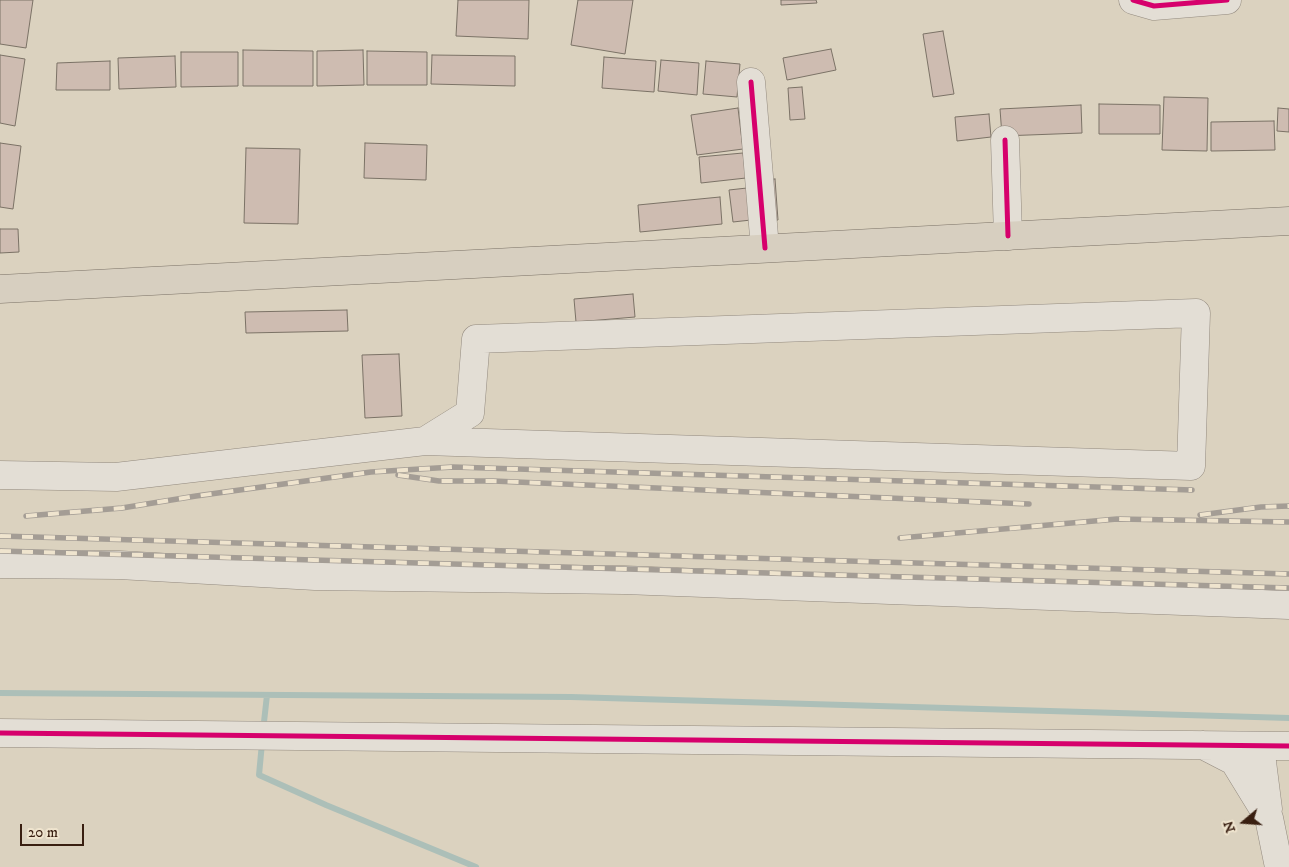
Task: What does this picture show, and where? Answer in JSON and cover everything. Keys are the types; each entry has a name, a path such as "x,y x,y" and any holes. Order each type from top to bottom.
{"main road":[{"path":"0,289 1289,221"}],"street":[{"path":"1133,0 1154,6 1227,0"},
{"path":"752,82 765,248"},
{"path":"1005,140 1008,236"},
{"path":"0,475 116,477 426,442 1191,466 1196,313 476,338 470,413 426,442"},
{"path":"0,564 119,565 316,576 624,580 1289,605"},
{"path":"0,733 1289,746"},
{"path":"1202,745 1234,761 1268,818"},
{"path":"1260,746 1268,818 1279,867"}],"building":[{"path":"0,0 33,0 26,48 0,44"},
{"path":"458,0 529,0 528,39 456,36"},
{"path":"578,0 633,0 625,54 571,45"},
{"path":"781,0 816,0 817,3 781,5"},
{"path":"943,31 954,94 933,97 923,34"},
{"path":"831,49 836,70 787,80 783,58"},
{"path":"243,50 313,51 313,86 243,86"},
{"path":"363,50 364,85 317,86 317,51"},
{"path":"367,51 427,52 427,85 367,85"},
{"path":"181,52 238,52 238,86 181,87"},
{"path":"0,55 25,59 15,126 0,123"},
{"path":"432,55 515,56 515,86 431,84"},
{"path":"175,56 176,87 119,89 118,58"},
{"path":"604,57 656,61 654,92 602,88"},
{"path":"661,60 699,63 697,95 658,91"},
{"path":"110,61 110,90 56,90 57,63"},
{"path":"706,61 740,64 737,97 703,94"},
{"path":"802,87 805,119 790,120 788,88"},
{"path":"1164,97 1208,98 1207,151 1162,150"},
{"path":"1099,104 1160,105 1160,134 1099,134"},
{"path":"1081,105 1082,133 1002,136 1000,109"},
{"path":"738,108 743,149 697,155 691,115"},
{"path":"1278,108 1289,109 1289,132 1277,131"},
{"path":"989,114 991,137 957,141 955,117"},
{"path":"1274,121 1275,150 1211,151 1211,122"},
{"path":"0,143 21,146 13,209 0,207"},
{"path":"365,143 427,145 426,180 364,178"},
{"path":"246,148 300,149 298,224 244,223"},
{"path":"743,153 746,178 701,183 699,157"},
{"path":"775,179 778,220 767,221 764,180"},
{"path":"747,188 751,220 733,222 729,190"},
{"path":"720,197 722,224 640,232 638,205"},
{"path":"0,229 18,229 19,252 0,253"},
{"path":"633,294 635,317 576,322 574,299"},
{"path":"347,310 348,331 246,333 245,312"},
{"path":"399,354 402,416 365,418 362,355"}],"waterway":[{"path":"0,693 571,697 1289,718"},
{"path":"263,731 267,695"},
{"path":"262,743 259,775 476,867"}],"railway":[{"path":"26,516 122,508 371,472 453,467 1192,490"},
{"path":"398,475 439,481 493,481 1029,504"},
{"path":"1200,515 1261,507 1289,506"},
{"path":"900,538 1117,519 1289,522"},
{"path":"0,536 1289,574"},
{"path":"0,551 1289,588"}],"cycle path":[{"path":"1133,0 1154,6 1227,0"},
{"path":"751,82 765,248"},
{"path":"1005,140 1008,236"},
{"path":"0,733 1289,746"}]}
